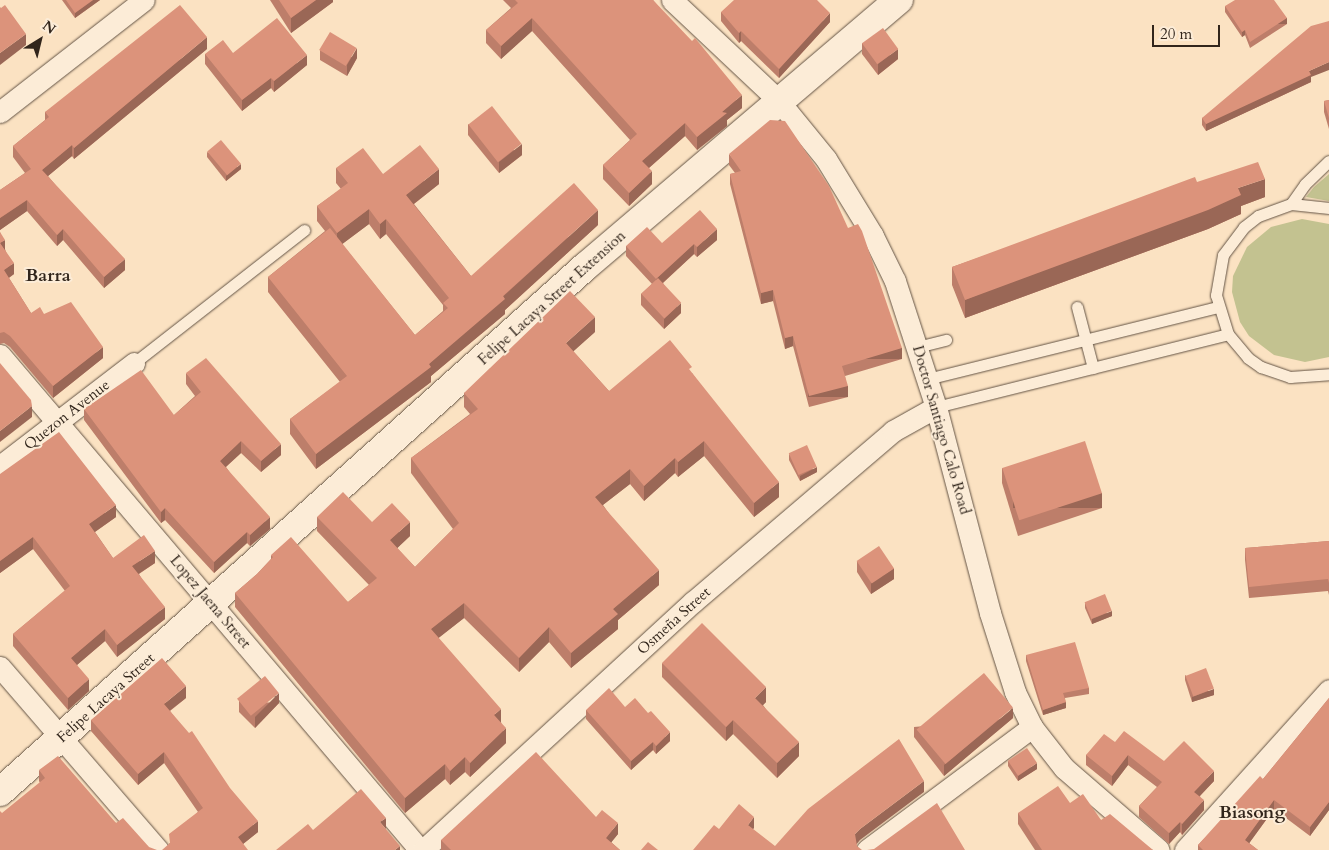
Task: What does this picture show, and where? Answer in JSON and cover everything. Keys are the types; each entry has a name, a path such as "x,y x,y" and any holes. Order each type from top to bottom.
{"main road":[{"name":"Felipe Lacaya Street Extension","path":"211,604 586,266 778,100 899,0"},
{"name":"Felipe Lacaya Street","path":"0,792 211,604"}],"street":[{"path":"0,112 144,0"},
{"name":"Doctor Santiago Calo Road","path":"672,0 778,100 826,159 873,236 895,281 936,406 1002,655 1032,727 1064,768 1159,850"},
{"name":"Lopez Jaena Street","path":"0,355 421,850"},
{"name":"Quezon Avenue","path":"0,466 59,423 134,363"},
{"name":"Osmeña Street","path":"421,850 693,602 893,431 936,406"},
{"path":"0,667 158,850"},
{"path":"1185,850 1329,690"},
{"path":"867,850 1032,727"}],"lane":[{"path":"1291,204 1305,184 1329,161"},
{"path":"1329,208 1291,204 1258,216 1244,227 1223,255 1213,273 1218,307 1228,334 1248,358 1275,373 1306,378 1329,374"},
{"path":"134,363 304,230"},
{"path":"1078,307 1093,368"},
{"path":"927,379 1218,307"},
{"path":"936,406 1228,334"},
{"path":"916,347 946,340"}],"shaded area":[{"path":"1329,174 1329,201 1306,197 1314,187"},
{"path":"1302,219 1329,224 1329,357 1305,362 1274,355 1249,336 1240,322 1232,292 1233,276 1247,247 1271,227"}],"building":[{"path":"66,0 93,0 75,13"},
{"path":"279,0 316,0 291,18"},
{"path":"515,0 653,0 692,41 695,38 742,95 722,112 727,113 697,137 685,123 642,161 652,171 629,193 603,165 637,134 532,18 501,46 486,30 518,3"},
{"path":"734,0 817,0 830,13 779,69 741,31 739,33 721,12"},
{"path":"1235,0 1274,0 1287,18 1250,42 1245,30 1242,32 1225,6"},
{"path":"5,5 26,34 0,53 0,7"},
{"path":"180,5 207,37 74,148 72,145 42,170 125,259 104,277 63,229 57,235 27,200 0,218 0,190 31,169 13,146 49,117 45,112"},
{"path":"277,18 307,55 274,81 271,78 242,100 205,54 223,40 233,53"},
{"path":"1329,21 1329,62 1309,71 1311,75 1206,124 1202,118 1311,26"},
{"path":"883,28 898,49 877,64 862,43"},
{"path":"330,32 357,48 346,66 319,50"},
{"path":"1329,100 1329,118 1324,101"},
{"path":"492,106 522,144 498,162 468,124"},
{"path":"770,120 785,121 829,186 848,228 858,224 902,348 842,366 848,386 809,396 793,336 785,338 773,290 761,293 730,174 741,171 729,154"},
{"path":"221,140 241,164 227,175 207,152"},
{"path":"420,145 439,169 406,195 471,276 574,183 598,210 503,296 505,299 429,364 431,367 316,454 290,419 347,376 268,277 330,228 415,335 448,308 443,303 449,298 386,219 380,224 369,209 337,233 317,206 348,183 336,168 363,148 383,174"},
{"path":"1258,162 1265,179 1238,188 1241,195 1208,210 965,300 952,267 1195,177 1197,182"},
{"path":"700,210 717,229 697,247 694,244 656,279 626,246 647,227 662,243"},
{"path":"0,232 5,240 0,243"},
{"path":"0,243 14,263 4,270 31,313 40,307 44,314 71,302 103,347 53,386 10,336 4,332 0,333"},
{"path":"658,278 681,303 664,319 641,294"},
{"path":"570,291 595,317 566,343 609,391 670,340 692,367 689,369 779,482 754,503 704,441 678,462 675,458 644,486 630,469 595,497 659,570 613,609 618,614 571,653 549,627 519,658 464,603 431,629 501,709 494,715 506,728 470,763 465,757 450,771 445,764 405,798 235,593 257,574 273,557 271,555 291,537 348,602 377,578 317,517 343,492 372,522 392,503 410,522 390,540 415,567 459,523 411,458 478,409 464,393"},
{"path":"206,358 281,444 261,461 241,441 220,461 270,517 250,535 247,532 214,562 165,508 161,512 84,409 141,370 174,415 201,392 186,373"},
{"path":"0,363 31,400 32,406 0,431"},
{"path":"59,432 116,505 89,524 113,558 144,535 155,551 132,566 165,607 117,645 105,629 71,658 89,679 68,698 13,634 70,586 33,537 0,561 0,474"},
{"path":"1085,441 1102,493 1019,520 1002,468"},
{"path":"807,445 817,467 798,475 789,453"},
{"path":"1329,541 1329,583 1328,579 1249,587 1245,548"},
{"path":"879,546 894,568 872,583 857,561"},
{"path":"1105,594 1112,611 1091,619 1085,602"},
{"path":"702,623 766,687 755,698 799,742 777,763 733,720 726,727 662,663"},
{"path":"1075,642 1089,688 1063,693 1066,702 1043,710 1026,655"},
{"path":"162,658 186,686 164,704 189,733 192,731 230,788 258,821 238,837 248,850 162,850 170,843 169,834 203,808 164,752 138,774 91,720"},
{"path":"1206,668 1214,689 1193,696 1185,676"},
{"path":"984,673 1013,707 946,764 917,730"},
{"path":"265,676 279,693 251,716 237,699"},
{"path":"609,688 625,707 635,698 648,713 651,711 670,732 656,746 653,742 631,761 586,710"},
{"path":"1329,698 1329,802 1310,827 1274,800 1245,840 1258,850 1203,850 1198,845 1260,776 1263,779"},
{"path":"1124,731 1164,761 1184,741 1214,771 1194,792 1204,800 1182,824 1180,822 1169,833 1139,806 1162,782 1128,755 1112,776 1086,755 1104,734 1115,742"},
{"path":"899,739 924,781 855,834 857,846 862,850 693,850 714,825 719,829 739,804 754,817 748,825 775,846 808,809"},
{"path":"1027,748 1037,763 1018,776 1008,761"},
{"path":"536,752 596,817 602,810 618,823 606,838 620,850 451,850 441,840"},
{"path":"58,756 116,823 123,818 149,847 157,850 0,850 0,811 2,813 45,778 39,770"},
{"path":"1058,786 1070,803 1083,794 1101,820 1110,814 1153,850 1042,850 1018,813"},
{"path":"361,789 386,818 380,822 400,846 395,850 276,850 308,824 313,830"},
{"path":"937,803 965,850 867,850 874,849"},
{"path":"648,842 658,850 641,850"}],"district":[{"name":"Barra","path":"48,276"},
{"name":"Biasong","path":"1252,813"}]}
